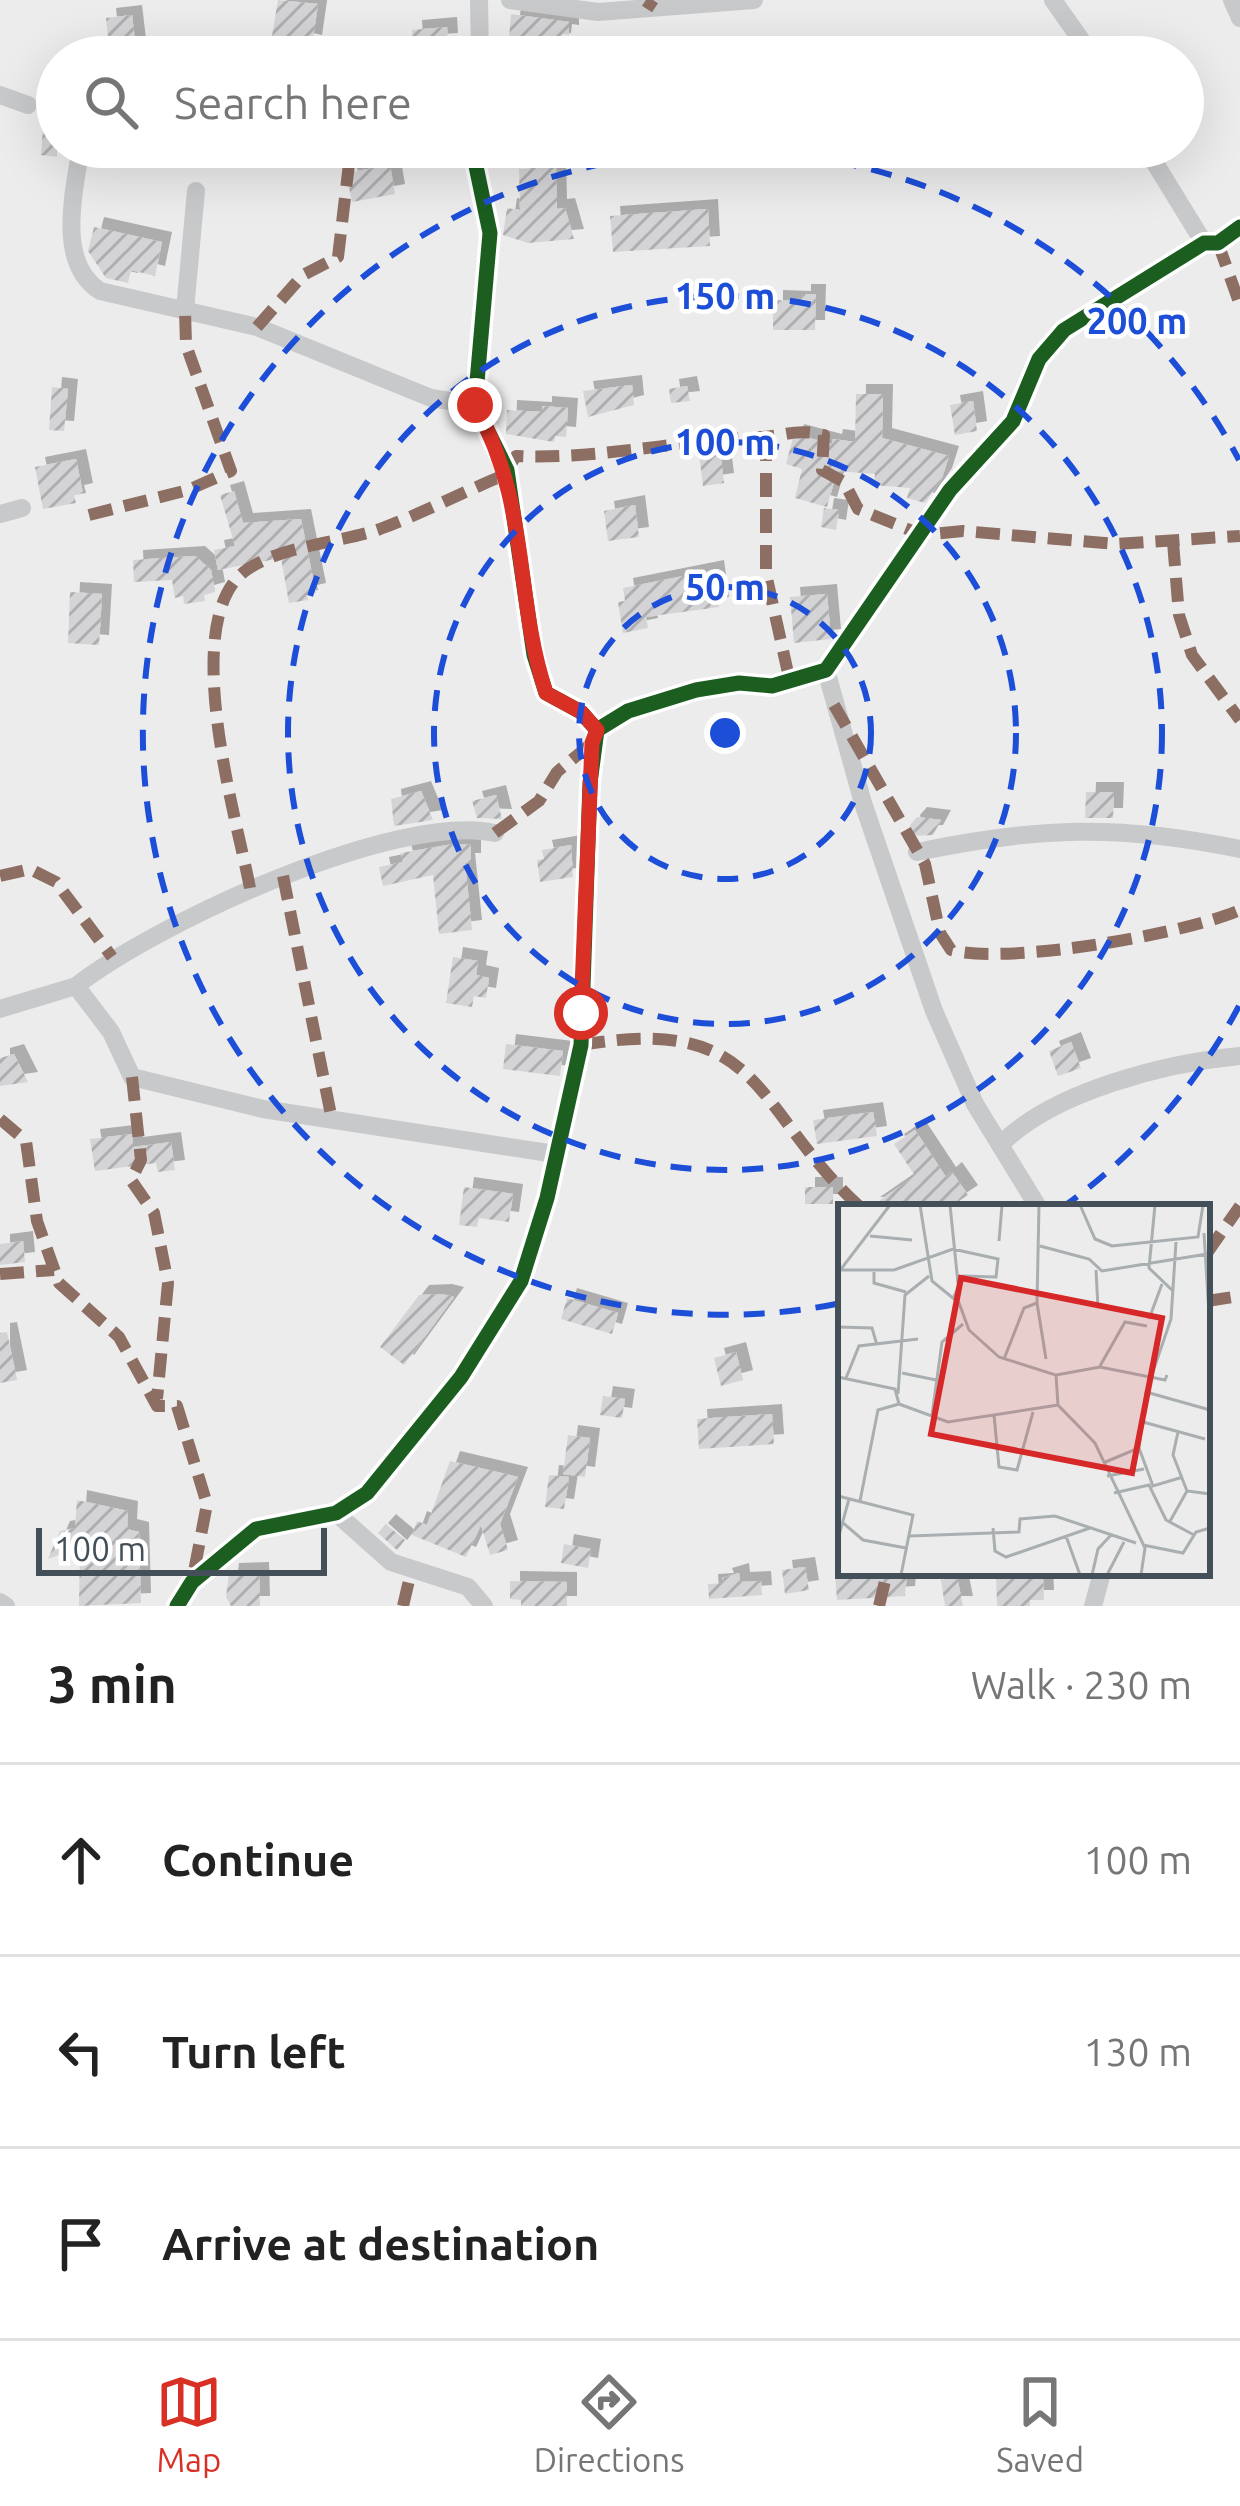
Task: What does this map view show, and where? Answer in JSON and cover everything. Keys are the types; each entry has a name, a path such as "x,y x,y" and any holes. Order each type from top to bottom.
{"street":[{"path":"479,0 479,36"},
{"path":"510,0 598,6 754,0"},
{"path":"1053,0 1078,36"},
{"path":"1232,0 1240,18"},
{"path":"0,95 28,105"},
{"path":"80,168 74,262 100,291 257,327 431,398 475,405"},
{"path":"177,1606 192,1582 256,1529 336,1513 367,1493 487,1338 521,1281 581,1046 590,783 597,730 581,712 546,693 534,655 507,470 475,405 490,233 476,168"},
{"path":"1158,168 1204,243"},
{"path":"185,310 196,191"},
{"path":"597,730 628,711 696,691 739,683 772,686 826,670 950,490 1013,421 1039,359 1064,330 1177,265 1204,243 1218,243 1240,227"},
{"path":"0,514 22,508"},
{"path":"826,670 862,803 934,1011 975,1104 1036,1204"},
{"path":"917,852 1063,828 1187,838 1240,849"},
{"path":"0,1010 76,986 112,957 250,888 312,865 440,833 476,829 496,833"},
{"path":"76,986 111,1032 132,1077 358,1126 555,1154"},
{"path":"1000,1145 1018,1126 1059,1104 1192,1060 1240,1056"},
{"path":"336,1513 391,1562 468,1587 484,1606"},
{"path":"1093,1606 1101,1576"}],"building":[{"path":"278,0 318,4 313,36 272,36"},
{"path":"511,14 569,22 569,35 509,36"},
{"path":"132,15 134,36 108,36 106,18"},
{"path":"447,27 448,36 412,36 412,30"},
{"path":"391,168 395,194 352,202 346,173"},
{"path":"556,168 557,209 565,208 574,239 528,243 503,235 507,208 520,210 519,169"},
{"path":"708,209 710,246 613,252 610,216"},
{"path":"94,227 162,242 155,276 131,270 128,283 106,278 88,251"},
{"path":"801,294 816,294 815,330 773,330 773,300 801,301"},
{"path":"632,385 634,405 588,417 583,391"},
{"path":"687,386 690,401 671,403 669,389"},
{"path":"52,387 68,389 64,431 49,430"},
{"path":"856,394 883,394 882,438 949,456 942,478 925,503 907,498 910,488 874,485 875,474 837,471 827,507 795,498 802,469 786,464 794,434 832,444 833,439 855,442"},
{"path":"973,401 977,431 955,435 950,405"},
{"path":"542,406 568,408 566,437 555,436 554,442 506,434 507,410 542,412"},
{"path":"719,443 724,483 703,486 698,446"},
{"path":"76,459 83,493 74,495 76,503 43,509 35,467"},
{"path":"234,491 243,523 301,519 316,593 307,595 308,600 289,603 281,558 218,570 214,550 235,546 220,495"},
{"path":"635,505 639,537 608,541 604,511"},
{"path":"824,508 839,510 836,530 821,527"},
{"path":"195,556 211,570 215,592 204,595 205,601 184,604 183,596 175,598 172,580 134,582 133,560"},
{"path":"714,570 719,607 646,617 648,628 623,633 618,602 625,601 623,588"},
{"path":"70,592 102,594 99,645 68,643"},
{"path":"827,594 831,639 794,643 790,597"},
{"path":"421,791 433,820 394,826 391,799"},
{"path":"1086,792 1114,792 1113,818 1085,818"},
{"path":"496,795 502,819 477,818 472,801"},
{"path":"917,817 941,820 933,835 912,836 910,825"},
{"path":"471,845 471,863 465,863 472,930 439,934 433,875 383,886 379,867 403,862 401,853"},
{"path":"571,845 573,877 540,882 537,860 544,859 542,850"},
{"path":"453,957 478,961 476,975 489,978 486,998 474,996 472,1007 446,1003"},
{"path":"1071,1042 1081,1068 1058,1076 1049,1051"},
{"path":"506,1044 563,1051 560,1076 503,1069"},
{"path":"14,1054 28,1082 0,1086 0,1058"},
{"path":"873,1112 877,1136 817,1144 813,1120"},
{"path":"915,1130 946,1177 952,1172 968,1195 954,1204 874,1204 915,1176 894,1144"},
{"path":"132,1134 133,1147 171,1142 175,1170 158,1172 156,1163 95,1171 90,1139"},
{"path":"464,1187 513,1194 509,1222 479,1218 477,1227 459,1225"},
{"path":"805,1187 833,1187 833,1204 805,1204"},
{"path":"23,1241 25,1262 0,1265 0,1244"},
{"path":"419,1295 454,1297 404,1365 380,1347"},
{"path":"567,1298 618,1313 612,1334 561,1319"},
{"path":"7,1332 17,1380 0,1383 0,1333"},
{"path":"736,1352 743,1380 721,1386 714,1358"},
{"path":"603,1396 625,1399 622,1418 600,1415"},
{"path":"772,1414 774,1444 699,1449 697,1419"},
{"path":"568,1435 590,1438 585,1477 563,1474"},
{"path":"450,1461 518,1477 500,1524 508,1550 490,1555 481,1525 466,1557 412,1535 417,1521 427,1525"},
{"path":"549,1475 569,1477 564,1509 545,1507"},
{"path":"77,1500 128,1511 127,1529 139,1532 141,1603 79,1606 80,1547 48,1559 60,1531 75,1528"},
{"path":"386,1524 405,1540 397,1550 378,1533"},
{"path":"564,1544 591,1549 588,1568 561,1563"},
{"path":"805,1567 809,1590 785,1594 782,1570"},
{"path":"259,1572 260,1606 231,1606 226,1597 229,1573"},
{"path":"739,1573 740,1582 761,1581 762,1595 709,1599 708,1584 724,1583 722,1578"},
{"path":"835,1573 907,1576 905,1596 837,1600"},
{"path":"996,1576 1043,1578 1044,1600 1030,1600 1030,1606 997,1606"},
{"path":"957,1577 963,1606 945,1606 941,1580"},
{"path":"510,1581 567,1582 567,1606 521,1606 521,1600 510,1599"}],"marked path":[{"path":"647,9 653,0"},
{"path":"257,327 303,275 338,257 349,168"},
{"path":"1218,243 1240,305"},
{"path":"89,515 188,490 231,471 186,345 185,310"},
{"path":"507,470 516,456 576,455 805,432 824,435 822,470 844,482 858,509 922,535 963,531 1116,544 1240,536"},
{"path":"766,437 766,574 790,682"},
{"path":"250,888 217,720 216,629 227,593 262,561 380,529 507,474"},
{"path":"1173,542 1179,615 1192,655 1240,720"},
{"path":"834,705 925,864 940,933 951,950 1012,953 1096,945 1240,910"},
{"path":"495,833 539,801 557,772 592,743"},
{"path":"0,876 30,869 56,882 112,957"},
{"path":"283,876 332,1120"},
{"path":"581,1045 642,1039 687,1043 722,1056 749,1077 857,1204"},
{"path":"132,1077 141,1160 131,1180 154,1213 168,1283 157,1399"},
{"path":"0,1119 26,1141 37,1221 59,1283 119,1337 157,1406 177,1406 207,1504 192,1582"},
{"path":"1210,1249 1240,1206"},
{"path":"0,1274 54,1270"},
{"path":"1210,1301 1240,1296"},
{"path":"403,1606 411,1572"},
{"path":"879,1606 886,1576"}],"cycle path":[{"path":"476,168 490,233 475,405 507,470 534,655 546,693 581,712 597,730"},
{"path":"177,1606 192,1582 256,1529 336,1513 367,1493 461,1377 521,1281 547,1198 581,1045 590,783 597,730 628,711 696,690 739,683 772,686 826,670 950,490 1013,421 1039,359 1064,330 1204,243 1218,243 1240,227"}],"route":[{"path":"475,405 507,470 530,600 534,655 546,693 581,712 597,730 592,743 581,1013"}]}
